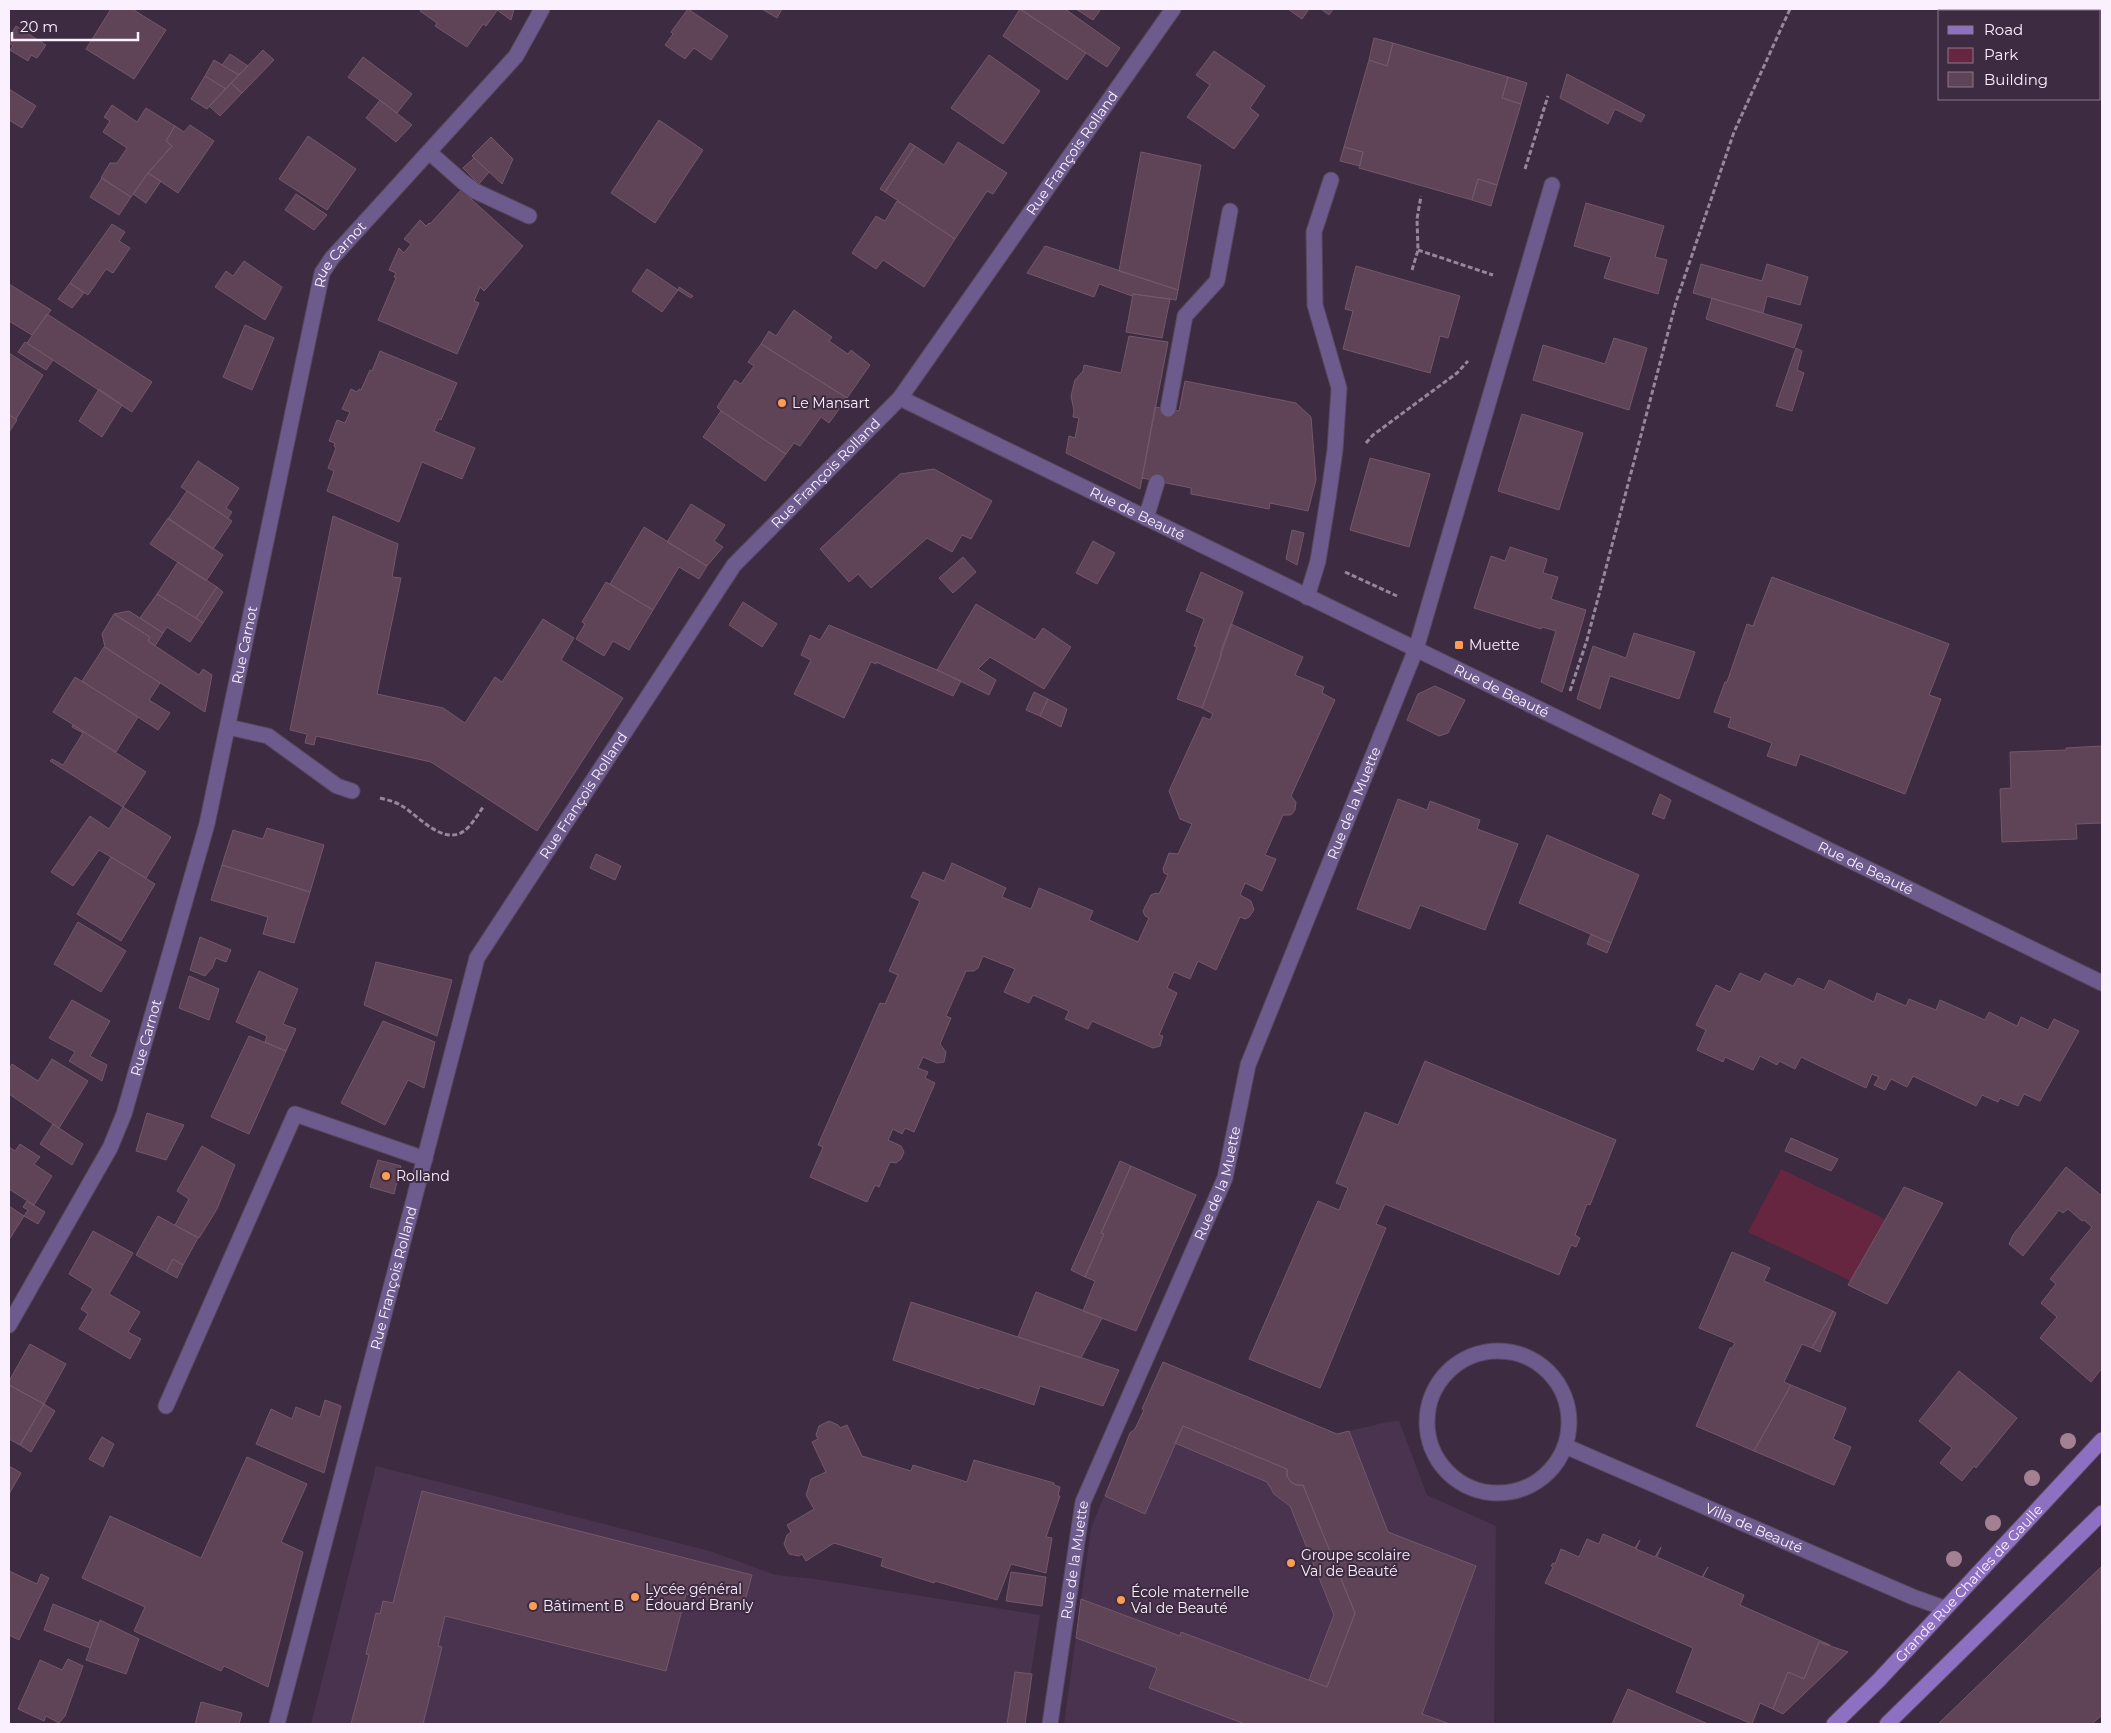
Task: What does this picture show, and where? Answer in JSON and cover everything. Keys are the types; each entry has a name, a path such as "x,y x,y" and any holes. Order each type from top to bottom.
{"main road":[{"name":"Grande Rue Charles de Gaulle","path":"1834,1724 1879,1680 2102,1440"},
{"path":"1887,1724 2102,1513"}],"street":[{"name":"Rue Carnot","path":"9,1325 110,1148 124,1114 207,824 322,273 332,258 516,56 542,9"},
{"name":"Rue François Rolland","path":"277,1724 477,958 734,565 900,398 1173,9"},
{"path":"429,152 475,191 529,216"},
{"path":"1307,596 1318,561 1328,499 1335,450 1339,396 1339,388 1315,305 1314,232 1331,180"},
{"name":"Rue de la Muette","path":"1050,1724 1083,1502 1225,1178 1248,1065 1416,649 1552,185"},
{"path":"1168,409 1185,316 1217,281 1230,211"},
{"name":"Rue de Beauté","path":"900,398 2102,983"},
{"path":"1146,518 1157,482"},
{"path":"228,728 268,736 337,786 352,791"},
{"path":"166,1406 295,1114 425,1159"},
{"path":"1487,1351 1511,1352 1534,1360 1553,1376 1565,1398 1570,1422 1565,1446 1555,1466 1538,1482 1517,1492 1494,1494 1472,1490 1452,1478 1437,1461 1428,1440 1426,1418 1431,1395 1444,1375 1464,1359 1487,1351"},
{"name":"Villa de Beauté","path":"1565,1446 1913,1597 1944,1608"}],"path":[{"path":"1561,720 1587,640 1676,302 1734,132 1790,9"},
{"path":"1525,172 1548,96"},
{"path":"1412,270 1418,250 1417,219 1421,196"},
{"path":"1418,250 1493,275"},
{"path":"1490,284 1496,266"},
{"path":"1364,446 1373,435 1457,373 1470,358"},
{"path":"1322,604 1336,568 1397,596"},
{"path":"388,800 402,806 437,832 454,835 466,829 484,806"}],"shaded area":[{"name":"Groupe scolaire Val de Beauté","path":"1163,1362 1337,1434 1399,1421 1427,1495 1496,1526 1494,1724 1064,1724 1091,1528 1130,1433 1135,1428 1144,1410 1142,1409"},
{"name":"Lycée général Édouard Branly","path":"376,1466 710,1551 776,1575 815,1579 1040,1615 1023,1724 311,1724"}],"green space":[{"path":"1781,1169 1885,1219 1851,1281 1748,1232"}],"building":[{"path":"111,9 132,9 166,30 134,79 86,49"},
{"path":"421,9 498,9 486,26 483,24 467,47 435,26 437,23 420,11"},
{"path":"514,9 511,20 497,10"},
{"path":"688,9 728,36 711,60 694,48 685,59 665,45 673,34 671,32"},
{"path":"762,9 782,9 777,18"},
{"path":"1020,9 1086,53 1067,80 1003,36"},
{"path":"1020,9 1065,9 1120,48 1107,67"},
{"path":"1076,9 1101,9 1093,20"},
{"path":"1288,9 1309,9 1302,19"},
{"path":"1321,9 1333,9 1329,15"},
{"path":"16,26 46,45 37,58 31,55 28,61 10,50 13,46 9,43 9,37"},
{"path":"1374,38 1393,43 1387,66 1369,60"},
{"path":"1393,43 1508,77 1502,98 1521,104 1497,185 1478,179 1472,200 1359,168 1363,152 1344,147 1369,60 1387,66"},
{"path":"263,50 274,60 242,93 231,83"},
{"path":"1214,51 1265,86 1250,108 1259,115 1234,149 1187,117 1210,85 1196,75"},
{"path":"230,54 248,66 239,75 222,65"},
{"path":"989,55 1040,91 1003,144 951,108"},
{"path":"363,57 412,94 397,113 348,77"},
{"path":"214,60 239,75 226,89 205,76"},
{"path":"1567,74 1645,115 1641,122 1615,109 1608,124 1560,98"},
{"path":"205,76 226,89 207,109 191,99"},
{"path":"1508,77 1527,83 1521,104 1502,98"},
{"path":"231,83 242,93 220,116 209,106"},
{"path":"9,89 36,106 22,128 9,120"},
{"path":"380,100 412,125 396,142 366,118"},
{"path":"112,105 137,122 146,108 175,126 166,141 172,146 148,173 131,197 101,178 110,163 117,163 127,148 103,132 110,121 104,117"},
{"path":"659,120 703,150 655,223 611,193"},
{"path":"190,125 214,141 178,193 148,173 172,146 166,141 175,126 184,132"},
{"path":"308,136 356,169 327,210 279,179"},
{"path":"491,137 513,159 502,184 472,156"},
{"path":"958,142 1007,173 993,194 987,191 955,239 885,192 915,146 944,165"},
{"path":"910,143 915,146 885,192 880,189"},
{"path":"1344,147 1363,152 1360,166 1340,161"},
{"path":"1141,152 1201,165 1178,290 1119,271"},
{"path":"474,158 489,172 479,184 463,168"},
{"path":"148,173 161,181 146,203 133,194"},
{"path":"102,178 131,197 119,215 90,197"},
{"path":"1478,179 1497,185 1491,206 1472,200"},
{"path":"461,190 523,246 484,291 480,287 474,301 479,303 457,354 378,320 396,278 394,277 396,273 389,270 399,248 404,253 411,244 404,239 420,220 426,226 430,224"},
{"path":"296,194 327,215 314,230 285,210"},
{"path":"897,201 955,239 924,287 883,260 876,269 852,253 876,216 885,221"},
{"path":"1586,203 1664,226 1655,257 1667,260 1658,294 1604,278 1611,257 1574,246"},
{"path":"112,224 125,232 119,241 130,248 113,273 106,269 88,295 70,283"},
{"path":"1045,246 1178,290 1176,300 1133,294 1132,296 1099,284 1094,297 1027,273"},
{"path":"244,261 282,287 265,320 215,287 226,271 233,276"},
{"path":"1701,264 1762,281 1767,264 1808,277 1800,305 1767,296 1763,313 1693,293"},
{"path":"1356,266 1460,296 1448,338 1440,336 1430,373 1343,349 1353,311 1345,309"},
{"path":"647,269 678,290 662,312 632,291"},
{"path":"70,283 84,293 72,308 58,299"},
{"path":"9,284 51,310 32,335 9,321"},
{"path":"679,287 693,296 691,298 678,290"},
{"path":"1133,294 1170,299 1162,338 1126,332"},
{"path":"1712,298 1802,325 1794,348 1706,319"},
{"path":"794,310 832,337 829,341 848,354 851,350 870,365 847,398 761,344 769,331 776,336"},
{"path":"47,314 152,382 132,412 27,343"},
{"path":"245,325 274,338 252,390 223,377"},
{"path":"1129,336 1168,342 1140,489 1066,453 1069,436 1075,438 1079,418 1073,417 1074,411 1071,396 1075,380 1083,371 1084,365 1121,373"},
{"path":"1614,338 1647,348 1629,410 1533,380 1543,345 1605,364"},
{"path":"25,342 53,360 46,370 18,352"},
{"name":"Le Mansart","path":"761,344 847,398 829,423 821,417 800,446 794,443 786,454 717,407 735,380 741,384 754,366 748,362"},
{"path":"1796,348 1802,351 1797,370 1804,373 1792,411 1776,406"},
{"path":"380,351 457,383 441,420 439,419 434,431 475,448 462,479 422,462 399,522 327,491 334,471 328,468 336,448 334,446 335,443 329,441 337,420 345,423 350,412 342,409 351,389 357,392 359,389 361,390 370,370 372,371"},
{"path":"9,353 43,375 16,419 9,415"},
{"path":"1185,381 1296,403 1311,417 1316,480 1308,511 1270,503 1269,509 1191,494 1191,488 1142,478 1155,407 1179,411"},
{"path":"99,389 122,405 102,437 79,421"},
{"path":"721,411 786,454 765,481 703,437"},
{"path":"1522,414 1583,433 1559,510 1498,491"},
{"path":"9,415 17,420 9,432"},
{"path":"1370,458 1430,474 1409,547 1350,530"},
{"path":"198,461 239,488 226,508 232,512 228,518 181,487"},
{"path":"934,469 992,501 971,539 962,535 952,552 927,538 871,588 858,574 849,582 820,549 900,474"},
{"path":"187,491 232,521 213,549 168,519"},
{"path":"691,504 725,525 714,541 723,547 707,566 667,542"},
{"path":"333,516 398,544 392,577 401,578 377,694 443,708 465,723 495,677 502,682 543,619 574,638 561,660 623,698 537,831 431,762 316,736 314,745 305,743 307,734 290,730"},
{"path":"168,518 223,555 206,581 150,544"},
{"path":"644,527 707,566 699,579 679,567 653,610 610,584"},
{"path":"1292,530 1304,533 1297,565 1286,559"},
{"path":"1093,541 1115,553 1097,584 1076,573"},
{"path":"1510,547 1547,559 1543,573 1558,577 1551,599 1586,610 1562,692 1541,682 1556,631 1542,627 1541,629 1474,608 1491,556 1505,561"},
{"path":"963,557 976,572 953,593 939,578"},
{"path":"178,562 217,587 196,618 157,594"},
{"path":"1201,572 1243,592 1202,708 1177,699 1197,647 1194,646 1204,619 1186,611"},
{"path":"1772,577 1949,644 1929,695 1941,699 1905,794 1800,754 1796,766 1767,756 1772,743 1728,727 1731,718 1714,712 1725,682 1727,682 1747,624 1753,626"},
{"path":"606,582 653,610 629,650 613,641 604,656 576,639 585,624 582,622"},
{"path":"217,587 223,592 203,623 196,618"},
{"path":"157,594 203,623 190,642 167,627 163,633 140,618"},
{"path":"743,602 777,624 762,647 729,625"},
{"path":"976,604 1035,640 1043,628 1071,647 1044,689 990,657 978,669 996,680 989,695 937,670"},
{"path":"129,611 163,633 155,646 148,641 150,637 114,614"},
{"path":"114,614 150,637 148,641 199,675 203,669 212,675 205,712 105,647 102,634"},
{"path":"1231,624 1303,657 1295,675 1324,687 1322,693 1335,700 1291,796 1296,802 1295,810 1291,815 1283,815 1265,855 1276,859 1262,891 1245,883 1240,895 1251,901 1254,910 1245,919 1240,917 1216,970 1198,961 1190,979 1174,972 1167,988 1177,993 1159,1035 1163,1036 1160,1046 1153,1048 1092,1021 1088,1029 1065,1019 1069,1011 1033,995 1029,1003 1004,992 1015,969 983,956 978,968 974,971 966,971 946,1016 951,1018 940,1044 946,1052 944,1062 937,1063 923,1057 918,1068 928,1072 925,1078 935,1083 914,1132 905,1128 902,1134 893,1129 888,1140 901,1146 904,1152 901,1159 896,1163 890,1162 879,1187 875,1185 867,1202 810,1177 823,1147 818,1145 880,1003 885,1004 898,975 889,971 920,901 911,897 923,872 944,881 952,863 1006,888 1002,897 1031,909 1039,888 1093,911 1089,920 1138,942 1149,918 1145,916 1143,911 1151,895 1159,894 1168,875 1164,873 1163,869 1169,853 1178,854 1192,824 1180,819 1169,791 1203,717 1210,720 1213,714 1202,708"},
{"path":"829,625 961,681 953,696 876,662 876,664 871,662 844,718 794,694 811,660 801,655 810,635 820,640"},
{"path":"1634,633 1695,652 1679,699 1610,676 1600,709 1577,699 1593,646 1626,658"},
{"path":"104,647 160,683 149,700 170,713 158,730 82,681"},
{"path":"75,677 138,717 116,752 53,712"},
{"path":"1435,686 1465,700 1448,733 1439,736 1407,720 1418,694"},
{"path":"1034,692 1048,699 1040,716 1026,710"},
{"path":"1048,699 1067,709 1061,727 1040,716"},
{"path":"73,725 146,772 123,807 50,761 52,759 63,765 83,733 72,727"},
{"path":"2102,746 2102,823 2076,824 2077,839 2002,842 2000,789 2011,788 2010,752 2066,750 2066,748"},
{"path":"1660,794 1671,800 1664,819 1652,814"},
{"path":"1398,799 1427,810 1430,801 1480,820 1477,829 1518,844 1485,930 1420,905 1410,929 1357,909"},
{"path":"123,807 171,837 146,878 99,850 73,886 51,872 90,816 109,829"},
{"path":"267,828 324,845 310,892 222,865 233,830 263,839"},
{"path":"1547,835 1639,875 1611,943 1519,903"},
{"path":"596,854 621,866 615,880 590,868"},
{"path":"111,857 155,884 121,941 77,914"},
{"path":"222,865 310,892 294,943 263,934 268,917 211,900"},
{"path":"78,922 126,951 101,992 54,964"},
{"path":"1591,934 1611,943 1607,953 1587,944"},
{"path":"200,937 231,950 226,962 216,958 212,968 205,976 190,970"},
{"path":"376,962 452,980 437,1036 364,1005"},
{"path":"259,971 298,989 283,1024 296,1029 286,1051 265,1042 267,1036 236,1022"},
{"path":"1740,973 1760,982 1765,973 1793,986 1798,978 1824,990 1829,980 1874,1002 1877,993 1906,1006 1909,999 1936,1010 1940,1000 1985,1020 1989,1012 2017,1026 2021,1017 2048,1030 2054,1019 2079,1031 2040,1101 2024,1094 2018,1106 2000,1098 1998,1102 1982,1095 1976,1106 1913,1076 1907,1087 1891,1079 1885,1090 1874,1085 1879,1077 1872,1074 1866,1088 1801,1057 1795,1069 1779,1061 1777,1065 1760,1056 1753,1070 1725,1057 1723,1062 1697,1050 1706,1030 1696,1025 1716,985 1730,992"},
{"path":"189,976 219,989 209,1020 179,1008"},
{"path":"72,1000 110,1021 90,1056 107,1065 102,1081 69,1061 75,1052 49,1038"},
{"path":"383,1021 435,1042 424,1088 408,1080 385,1125 341,1103"},
{"path":"249,1036 286,1051 249,1134 211,1117"},
{"path":"52,1059 88,1081 59,1128 9,1094 9,1069 12,1064 38,1081"},
{"path":"1425,1061 1616,1140 1590,1205 1587,1204 1575,1235 1580,1238 1576,1247 1571,1245 1559,1275 1385,1204 1376,1224 1386,1228 1320,1388 1249,1359 1318,1201 1339,1210 1348,1188 1336,1183 1365,1112 1398,1125"},
{"path":"147,1113 184,1125 166,1160 136,1151"},
{"path":"53,1124 83,1144 72,1165 40,1144"},
{"path":"1791,1138 1838,1159 1831,1171 1785,1151"},
{"path":"20,1144 40,1157 34,1164 52,1176 34,1205 9,1189 9,1147 15,1151"},
{"path":"202,1146 235,1165 217,1209 199,1238 175,1225 189,1199 177,1191"},
{"name":"Rolland","path":"378,1160 401,1166 394,1194 370,1187"},
{"path":"1120,1161 1131,1166 1101,1233 1104,1234 1085,1277 1071,1270"},
{"path":"1131,1166 1196,1195 1136,1331 1083,1311 1095,1281 1085,1277 1104,1234 1101,1233"},
{"path":"2066,1167 2102,1196 2102,1368 2091,1382 2040,1338 2057,1317 2041,1303 2056,1284 2050,1279 2092,1227 2068,1209 2063,1213 2059,1210 2023,1256 2009,1244 2013,1235"},
{"path":"1904,1187 1943,1203 1887,1304 1848,1285"},
{"path":"27,1201 45,1212 38,1224 24,1216 28,1210 23,1207"},
{"path":"9,1206 24,1216 9,1240"},
{"path":"158,1216 198,1238 183,1265 173,1259 166,1272 136,1255"},
{"path":"93,1231 133,1253 109,1294 140,1312 128,1332 141,1339 130,1359 79,1329 88,1314 81,1309 93,1289 69,1274"},
{"path":"1732,1252 1770,1268 1764,1281 1833,1311 1812,1348 1802,1344 1784,1382 1791,1385 1754,1451 1696,1426 1730,1348 1735,1343 1699,1328"},
{"path":"173,1259 183,1265 177,1278 166,1272"},
{"path":"1036,1292 1102,1318 1081,1358 1018,1337"},
{"path":"911,1302 1119,1370 1103,1406 1040,1386 1034,1405 980,1387 979,1389 893,1360"},
{"path":"1833,1311 1836,1313 1820,1352 1812,1348"},
{"path":"30,1344 66,1364 44,1404 9,1385 9,1381"},
{"path":"1163,1362 1337,1434 1349,1431 1388,1532 1476,1566 1422,1714 1450,1724 1245,1724 1149,1688 1157,1668 1076,1638 1081,1599 1180,1636 1181,1632 1327,1687 1355,1613 1303,1485 1296,1485 1291,1482 1287,1476 1287,1469 1183,1426 1145,1514 1105,1496 1130,1433 1135,1429 1144,1410 1142,1409"},
{"path":"1959,1371 2017,1418 1976,1468 1974,1466 1962,1481 1940,1463 1952,1448 1919,1421"},
{"path":"9,1385 44,1404 20,1445 9,1439"},
{"path":"1791,1385 1846,1408 1833,1439 1851,1447 1834,1485 1754,1451"},
{"path":"325,1400 341,1406 324,1473 256,1444 271,1409 292,1419 296,1407 320,1417"},
{"path":"44,1404 55,1411 31,1452 20,1445"},
{"path":"829,1421 840,1428 847,1425 862,1456 911,1471 913,1465 967,1482 974,1460 1054,1483 1054,1485 1060,1487 1058,1496 1060,1496 1046,1537 1052,1538 1046,1573 1011,1564 997,1600 881,1566 883,1558 834,1543 806,1561 802,1554 799,1556 789,1554 784,1544 787,1535 791,1532 787,1525 814,1509 806,1495 811,1479 826,1472 812,1442 818,1439 816,1435 819,1426"},
{"path":"1183,1426 1287,1469 1287,1476 1291,1482 1296,1485 1303,1485 1355,1613 1327,1687 1309,1680 1334,1615 1290,1506 1274,1494 1267,1482 1175,1443"},
{"path":"102,1437 114,1444 103,1467 89,1459"},
{"path":"247,1457 307,1484 281,1542 303,1552 268,1687 224,1666 221,1671 134,1631 145,1607 82,1578 110,1516 201,1558"},
{"path":"9,1466 21,1473 9,1494"},
{"name":"Bâtiment B","path":"422,1491 752,1575 743,1608 686,1594 666,1671 445,1616 438,1646 442,1647 423,1724 351,1724 369,1655 366,1654 376,1613 380,1614 383,1601 393,1603"},
{"path":"1603,1534 1635,1548 1640,1540 1636,1549 1655,1557 1661,1547 1657,1557 1702,1577 1708,1567 1703,1577 1744,1595 1740,1605 1830,1645 1819,1642 1804,1679 1788,1672 1773,1709 1760,1703 1752,1724 1676,1692 1693,1648 1545,1583 1553,1567 1551,1566 1553,1563 1555,1564 1561,1549 1579,1557 1587,1539 1599,1544"},
{"path":"2101,1567 2102,1715 2092,1724 1938,1724"},
{"path":"9,1571 37,1584 41,1574 49,1578 19,1640 9,1635"},
{"path":"1011,1572 1046,1577 1042,1606 1006,1601"},
{"path":"53,1604 99,1623 90,1648 44,1630"},
{"path":"100,1620 139,1639 126,1674 86,1660"},
{"path":"1819,1642 1848,1652 1783,1714 1773,1709 1788,1672 1804,1679"},
{"path":"68,1659 83,1666 65,1716 59,1723 46,1716 44,1721 18,1709 40,1660 62,1670"},
{"path":"1015,1672 1032,1674 1025,1724 1007,1724"},
{"path":"1628,1689 1708,1724 1612,1724"},
{"path":"201,1702 242,1713 239,1724 195,1724"}],"place":[{"name":"Le Mansart","path":"782,403"},
{"name":"Muette","path":"1459,645"},
{"name":"Rolland","path":"386,1176"},
{"name":"Groupe scolaire Val de Beauté","path":"1291,1563"},
{"name":"Lycée général Édouard Branly","path":"635,1597"},
{"name":"École maternelle Val de Beauté","path":"1121,1600"},
{"name":"Bâtiment B","path":"533,1606"}]}
